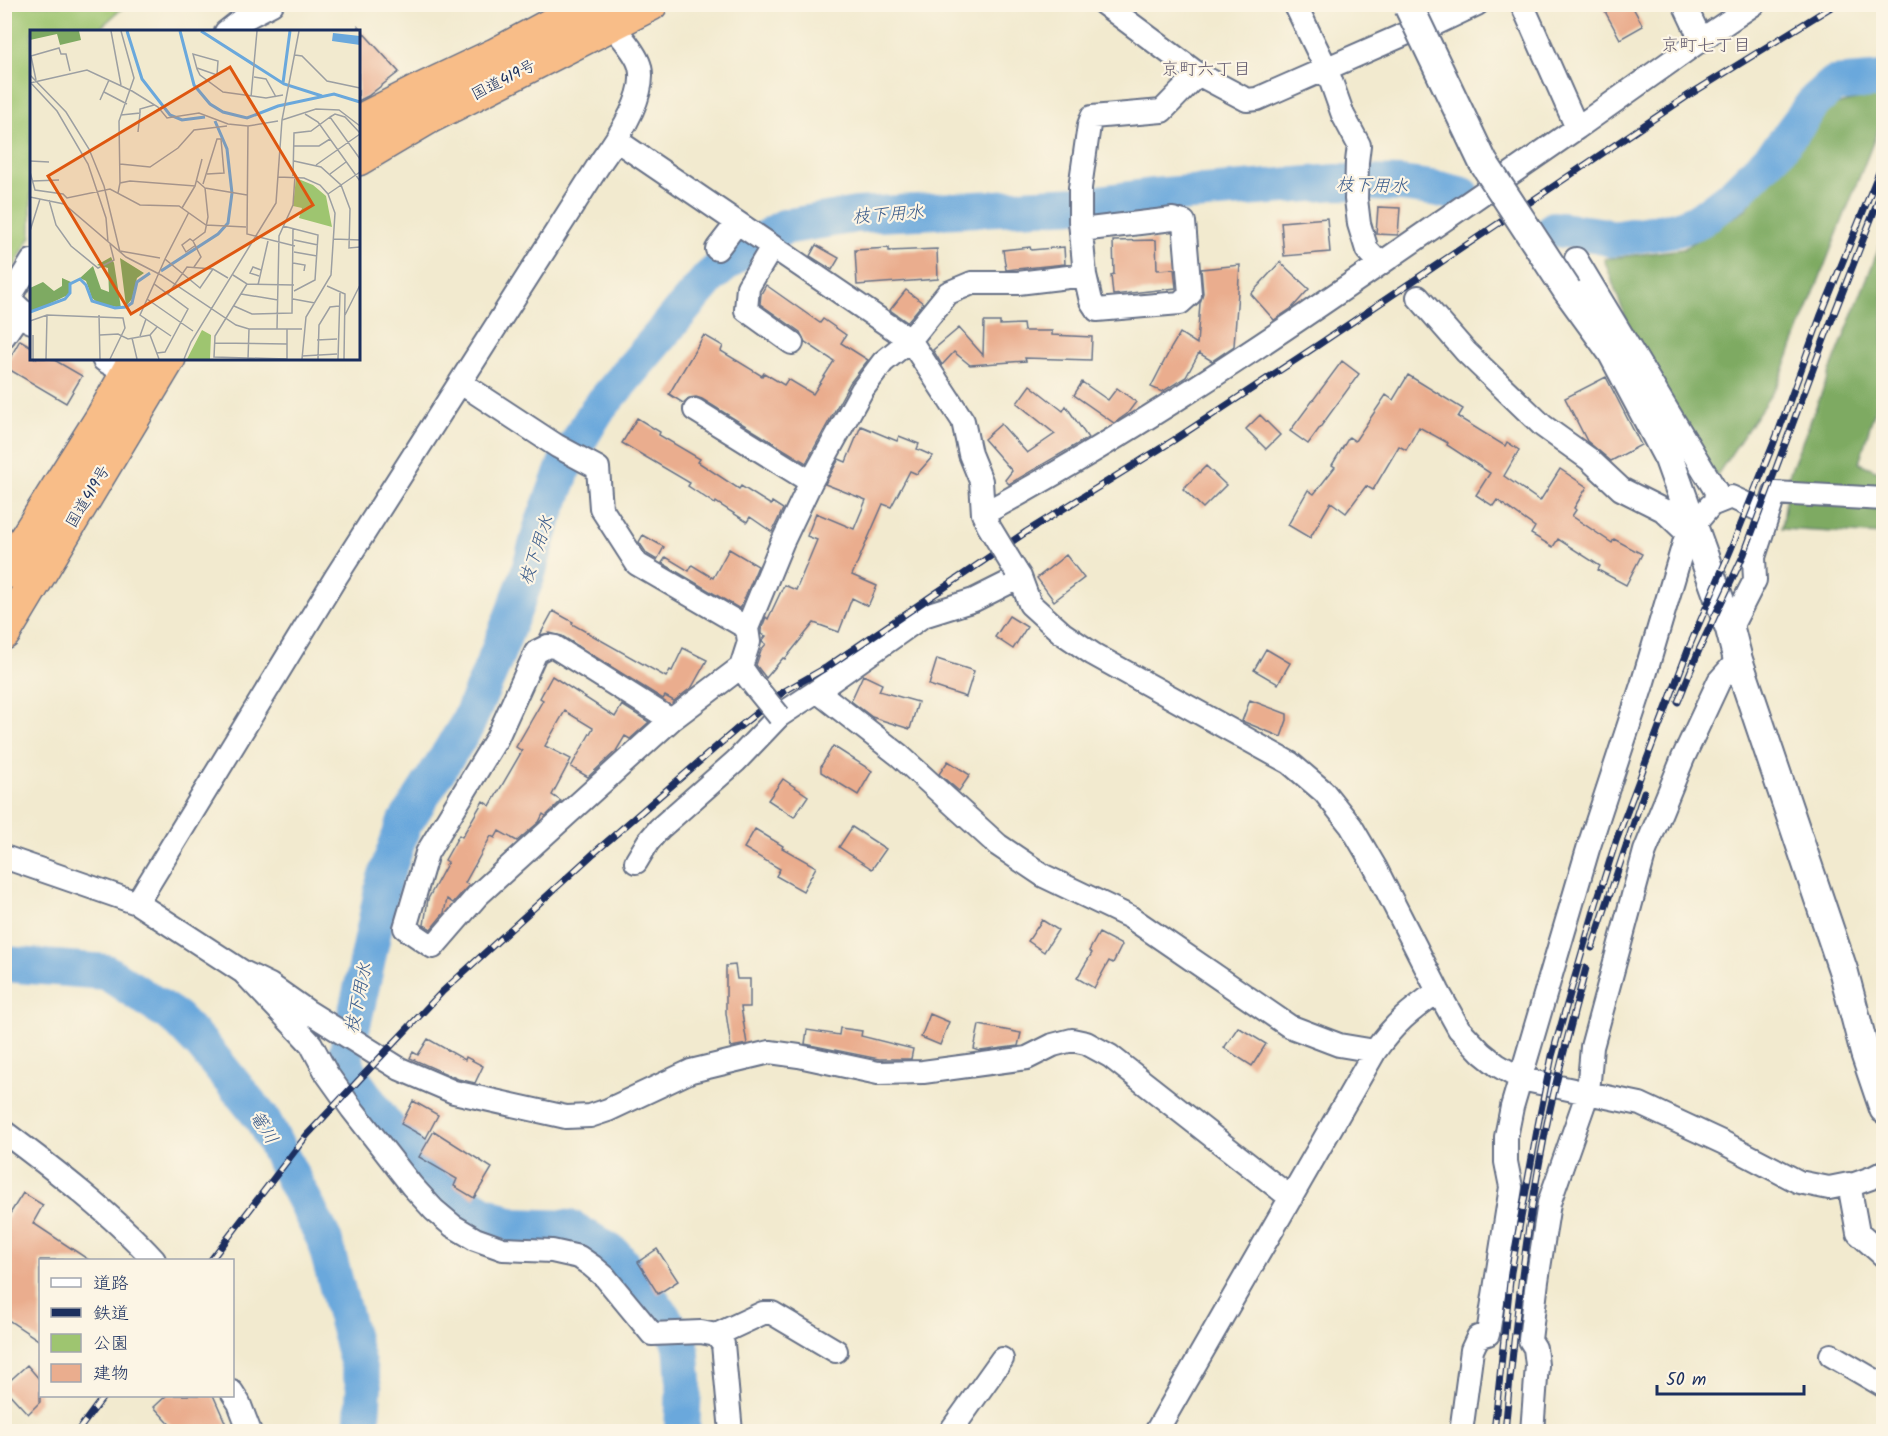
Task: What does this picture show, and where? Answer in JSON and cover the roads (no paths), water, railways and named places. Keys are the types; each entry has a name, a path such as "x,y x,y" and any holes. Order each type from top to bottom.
{"highway":[{"name":"国道419号","path":"360,121 594,9 651,4"},
{"name":"国道419号","path":"360,158 429,117 594,9"},
{"name":"国道419号","path":"4,573 131,369 162,360"},
{"name":"国道419号","path":"4,633 131,369"}],"street":[{"path":"229,30 240,21 272,4"},
{"path":"1104,4 1197,74 1247,100 1257,99 1478,4"},
{"path":"1295,4 1326,70 1343,115 1359,145 1356,199 1359,224 1367,250 1380,264"},
{"path":"1522,4 1577,128"},
{"path":"1684,4 1701,40"},
{"path":"985,519 1031,488 1197,388 1754,4"},
{"path":"1408,6 1483,162 1567,290 1612,352 1669,459 1690,530 1730,629 1738,660 1844,973 1865,1053 1884,1109"},
{"path":"137,903 336,577 616,140 630,113 641,83 640,65 594,9"},
{"path":"1080,225 1173,219 1184,222 1190,294 1180,303 1098,310 1091,302 1085,275 1080,225 1080,188 1092,117 1162,111 1197,74"},
{"path":"616,140 910,340 963,421 970,454 981,481 985,519 1018,574 1030,604 1062,633 1093,654 1290,763 1324,792 1351,826 1375,867 1459,1029 1482,1053 1521,1079 1640,1104 1724,1143 1799,1182 1829,1188 1849,1184 1849,1186 1884,1172"},
{"path":"717,249 739,225"},
{"path":"772,247 747,287 746,310 792,343"},
{"path":"1576,259 1716,491 1715,503"},
{"path":"4,336 30,267"},
{"path":"779,716 747,675 749,642 747,628 782,543 811,482 862,390 884,362 910,340 948,293 972,283 1018,283 1085,275"},
{"path":"1418,297 1466,352 1543,426 1589,459 1621,489 1663,510 1690,530"},
{"path":"461,383 558,446 598,468 601,508 637,564 747,628"},
{"path":"695,410 811,482"},
{"path":"1730,629 1755,579 1754,557 1775,493 1884,499"},
{"path":"1461,1431 1472,1350 1478,1337 1488,1334 1511,1187 1506,1162 1506,1137 1512,1107 1588,849 1690,530 1711,505 1731,497 1768,514"},
{"path":"636,862 659,829 736,761 779,716 923,616 974,600 1018,574"},
{"path":"671,720 555,647 548,646 536,652 497,738 427,853 405,928 433,947 478,895 671,720 747,675"},
{"path":"1533,1431 1537,1365 1535,1348 1530,1340 1549,1203 1588,1092 1593,1047 1645,851 1683,758 1719,681 1738,660"},
{"path":"817,691 899,755 998,844 1044,876 1130,917 1289,1026 1339,1045 1375,1051"},
{"path":"4,857 137,903 400,1069 454,1092 566,1117 590,1116 608,1110 691,1071 770,1052 878,1073 923,1072 1027,1058 1053,1045 1072,1040 1086,1043 1110,1056 1291,1198"},
{"path":"243,972 311,1044 327,1074 412,1186 434,1210 453,1226 475,1239 502,1249 552,1251 579,1257 605,1277 652,1334 709,1333 764,1313 772,1313 836,1351"},
{"path":"1156,1431 1375,1051 1405,1015 1438,991"},
{"path":"4,1132 111,1219 153,1259"},
{"path":"1849,1186 1858,1233 1884,1256"},
{"path":"709,1333 723,1344 731,1431"},
{"path":"1831,1355 1884,1386"},
{"path":"951,1431 1002,1359"},
{"path":"234,1395 250,1431"}],"waterway":[{"name":"枝下用水","path":"1554,229 1600,235 1611,239 1677,229 1700,220 1733,195 1779,149 1815,101 1834,84 1884,80"},
{"name":"枝下用水","path":"682,1432 684,1382 681,1343 648,1295 614,1254 571,1228 513,1226 483,1213 459,1198 418,1164 384,1123 352,1078 345,1059 384,881 403,826 467,725 527,577 542,525 566,462 597,410 709,278 736,255 784,227 856,215 1098,203 1152,196 1337,182 1401,184 1463,195"},
{"name":"篭川","path":"4,964 106,972 176,1018 202,1045 263,1120 324,1239 364,1387 361,1432"}],"railway":[{"path":"212,1259 307,1135 442,992 594,853 783,692 827,667 1026,532 1174,440 1689,95 1836,4"},
{"path":"1494,1432 1511,1272 1538,1125 1552,1056 1596,904 1616,841 1690,645 1779,430 1821,315 1884,160"},
{"path":"1678,702 1699,650 1744,554 1884,186"},
{"path":"1592,948 1644,792"},
{"path":"1505,1432 1512,1356 1532,1204 1555,1088 1586,968"},
{"path":"77,1432 103,1397"}],"district":[{"name":"京町七丁目","path":"1706,45"},
{"name":"京町六丁目","path":"1206,69"}]}
